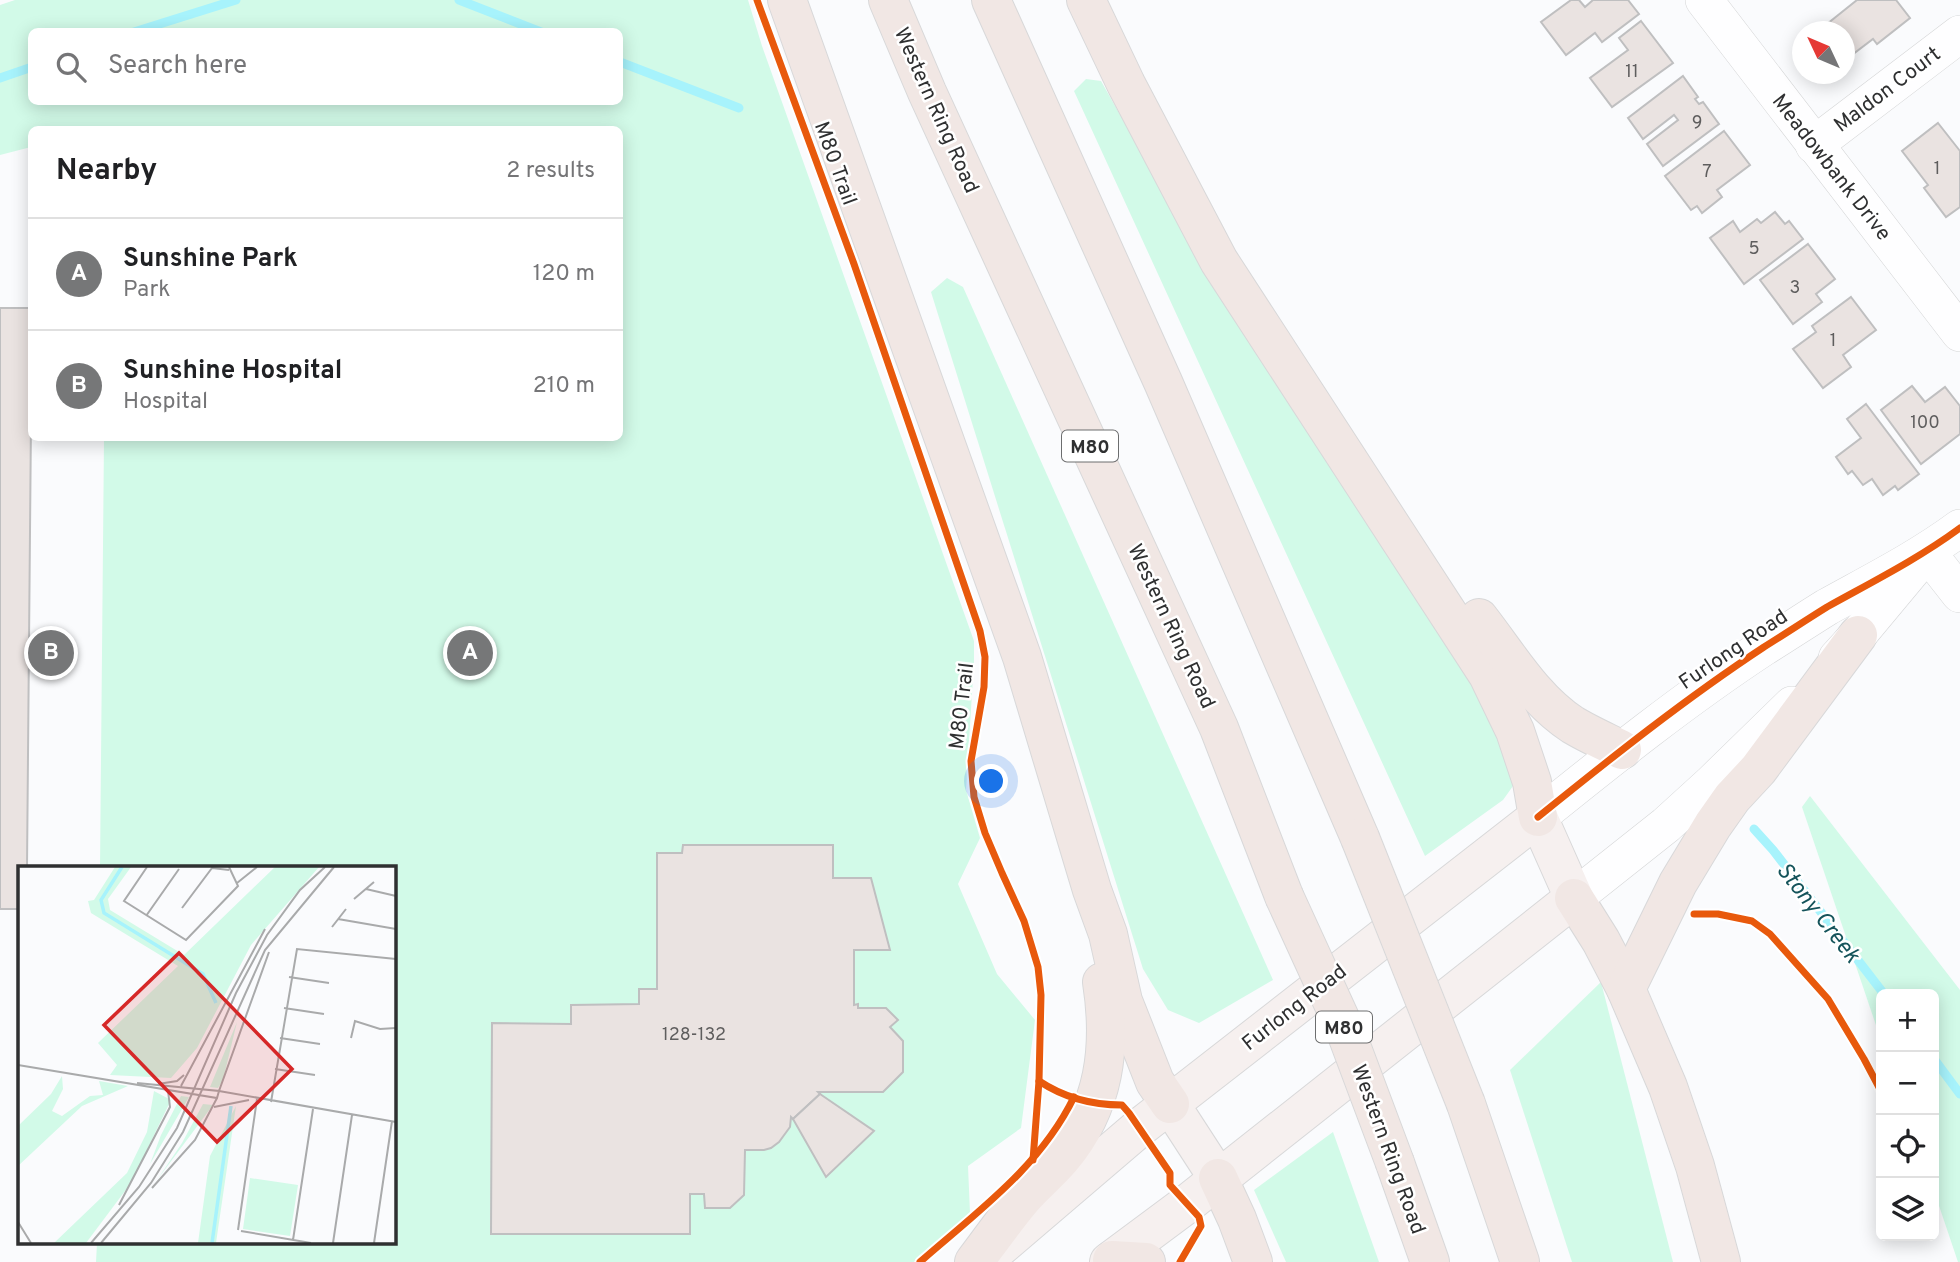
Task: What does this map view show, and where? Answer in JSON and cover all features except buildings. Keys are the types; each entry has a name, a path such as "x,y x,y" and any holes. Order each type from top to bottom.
{"highway":[{"path":"787,0 1022,657 1092,890 1108,934 1123,1001 1155,1082 1170,1104"},
{"name":"Western Ring Road","path":"888,0 1219,728 1284,896 1344,1027 1430,1262"},
{"path":"991,0 1163,382 1360,838 1465,1104 1520,1262"},
{"path":"1086,0 1126,84 1219,261 1488,675 1516,730 1538,817"},
{"path":"1305,392 1527,682 1572,724 1622,750"},
{"path":"1626,989 1678,883 1713,825 1732,798 1758,770 1858,635"},
{"path":"974,1262 1024,1197 1060,1160 1076,1139 1096,1102 1106,1056 1106,1011 1095,936 1092,890"},
{"path":"1574,898 1601,941 1626,989 1668,1087 1695,1166 1721,1262"},
{"path":"1218,1178 1253,1262"}],"main road":[{"path":"1538,817 1574,898"},
{"name":"Furlong Road","path":"982,1262 1170,1104 1538,817"},
{"name":"Furlong Road","path":"1122,1261 1218,1178 1574,898"},
{"path":"1170,1104 1218,1178"}],"street":[{"name":"Meadowbank Drive","path":"1704,0 1960,333"},
{"name":"Maldon Court","path":"1814,145 1960,34"},
{"name":"Furlong Road","path":"1538,817 1622,750 1762,649 1824,609 1927,552 1960,528"},
{"name":"Furlong Road","path":"1574,898 1666,825 1712,784 1858,635 1927,552"},
{"path":"1927,552 1960,594"}],"green space":[{"path":"15,0 748,0 974,641 966,790 980,838 958,884 997,974 1035,1020 1021,1128 968,1166 970,1213 914,1262 96,1262 97,1244 396,1244 396,866 100,866 104,441 623,441 623,126 28,126 28,148 0,155 0,5"},
{"path":"1086,79 1101,81 1207,269 1471,682 1501,746 1513,786 1503,800 1425,856 1074,91"},
{"path":"947,278 963,287 1273,980 1199,1023 1168,1010 1143,969 931,292"},
{"path":"1810,796 1960,990 1960,1262 1939,1206 1939,989 1876,989 1876,1025 1802,807"},
{"path":"1601,982 1673,1262 1572,1262 1510,1070"},
{"path":"1333,1132 1379,1262 1286,1262 1254,1190"}],"waterway":[{"name":"Stony Creek","path":"147,28 236,0"},
{"name":"Stony Creek","path":"459,0 531,28"},
{"name":"Stony Creek","path":"623,63 739,108"},
{"name":"Stony Creek","path":"0,78 28,68"},
{"name":"Stony Creek","path":"1754,829 1880,989"},
{"name":"Stony Creek","path":"1939,1066 1960,1094"}],"cycle path":[{"name":"M80 Trail","path":"757,0 854,264 980,631 985,657 984,687 971,761 974,797 985,833 1024,921 1038,967 1041,995 1039,1081 1033,1160"},
{"path":"1538,817 1649,729 1764,647 1960,528"},
{"path":"1694,914 1718,914 1752,921 1770,934 1828,999 1876,1082"},
{"path":"1039,1081 1058,1092 1079,1099 1122,1105 1129,1113 1170,1173 1170,1185 1199,1217 1201,1226 1180,1262"},
{"path":"920,1262 1025,1167 1044,1145 1074,1097"}],"place":[{"name":"Sunshine Hospital","path":"51,653"},
{"name":"Sunshine Park","path":"470,653"}]}
